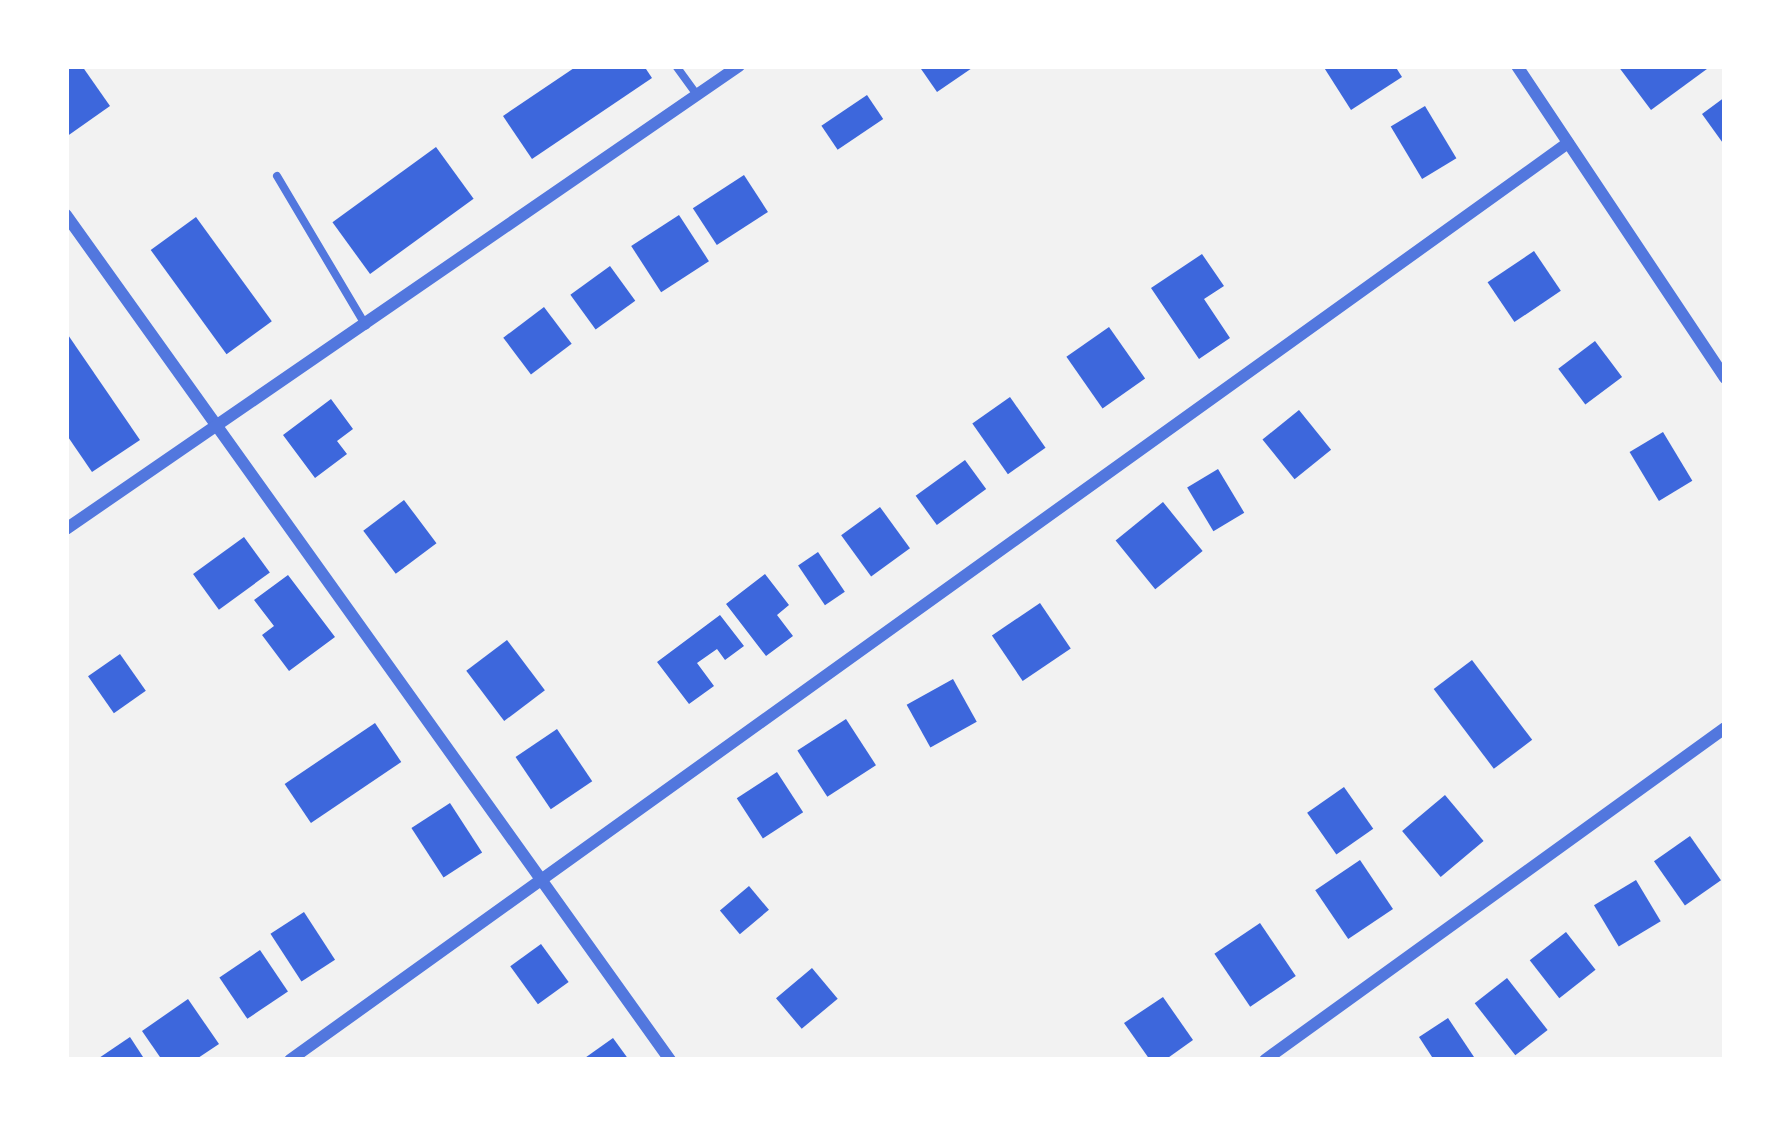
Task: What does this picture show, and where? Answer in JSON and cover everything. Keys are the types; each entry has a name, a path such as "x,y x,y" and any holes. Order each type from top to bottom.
{"street":[{"path":"66,530 740,66"},
{"path":"1517,66 1725,378"},
{"path":"290,1060 1568,143"},
{"path":"66,215 670,1060"},
{"path":"1265,1060 1725,728"}],"lane":[{"path":"676,66 697,96"},
{"path":"277,176 367,327"}],"building":[{"path":"66,66 82,66 110,106 66,137"},
{"path":"577,66 644,66 652,78 532,159 503,116"},
{"path":"919,66 975,66 937,92"},
{"path":"1323,66 1395,66 1402,77 1351,110"},
{"path":"1618,66 1711,66 1651,110"},
{"path":"867,95 883,119 838,150 821,126"},
{"path":"1725,97 1725,146 1702,114"},
{"path":"1425,106 1456,158 1422,179 1391,127"},
{"path":"436,147 474,199 370,274 332,222"},
{"path":"744,175 768,212 717,245 693,208"},
{"path":"679,215 709,261 661,292 631,246"},
{"path":"196,217 272,321 227,354 151,250"},
{"path":"1534,251 1561,291 1514,322 1488,282"},
{"path":"1202,254 1224,286 1204,299 1230,338 1199,359 1151,288"},
{"path":"610,266 635,301 596,330 570,295"},
{"path":"544,307 572,344 531,374 503,338"},
{"path":"1109,327 1145,379 1103,408 1066,357"},
{"path":"66,332 140,440 92,472 66,434"},
{"path":"1595,341 1622,377 1585,405 1558,369"},
{"path":"1010,397 1046,448 1008,474 972,423"},
{"path":"331,399 353,429 337,441 347,454 315,478 283,435"},
{"path":"1299,410 1331,450 1295,479 1262,440"},
{"path":"1663,432 1692,481 1659,501 1630,452"},
{"path":"965,460 986,489 937,525 916,496"},
{"path":"1218,469 1244,513 1213,531 1187,488"},
{"path":"404,500 436,543 396,574 363,531"},
{"path":"1163,502 1203,551 1155,589 1116,540"},
{"path":"880,507 910,548 871,576 841,535"},
{"path":"244,537 270,573 219,610 193,574"},
{"path":"818,552 845,592 825,605 798,565"},
{"path":"765,574 789,605 777,615 793,636 766,656 726,604"},
{"path":"288,575 335,637 289,671 262,635 274,626 254,600"},
{"path":"1040,603 1071,649 1023,681 992,635"},
{"path":"720,615 744,646 725,660 717,649 697,663 714,686 689,704 657,662"},
{"path":"507,640 545,690 504,721 466,671"},
{"path":"120,654 146,691 114,713 88,676"},
{"path":"1472,660 1532,740 1494,769 1434,689"},
{"path":"953,679 977,722 930,748 907,705"},
{"path":"846,719 876,765 827,797 797,751"},
{"path":"375,723 401,762 311,823 285,784"},
{"path":"557,729 592,781 551,809 516,757"},
{"path":"777,772 803,812 763,838 737,798"},
{"path":"1344,787 1373,829 1336,855 1307,813"},
{"path":"1445,795 1484,841 1441,877 1402,831"},
{"path":"450,803 482,852 444,878 411,828"},
{"path":"1690,836 1721,880 1685,905 1654,861"},
{"path":"1360,860 1393,909 1348,939 1315,890"},
{"path":"1636,880 1661,921 1619,946 1594,905"},
{"path":"749,886 769,910 740,934 720,910"},
{"path":"304,912 335,960 301,982 270,934"},
{"path":"1260,923 1296,976 1250,1007 1214,954"},
{"path":"1566,932 1596,970 1559,998 1530,960"},
{"path":"541,944 569,982 538,1004 510,966"},
{"path":"260,950 288,991 247,1019 219,977"},
{"path":"812,968 838,999 802,1029 776,998"},
{"path":"1507,978 1548,1030 1515,1055 1475,1003"},
{"path":"1163,997 1193,1040 1165,1060 1150,1060 1124,1023"},
{"path":"188,999 219,1044 195,1060 162,1060 142,1031"},
{"path":"1448,1018 1476,1060 1434,1060 1419,1037"},
{"path":"130,1037 145,1060 96,1060"},
{"path":"613,1038 629,1060 582,1060"}]}
